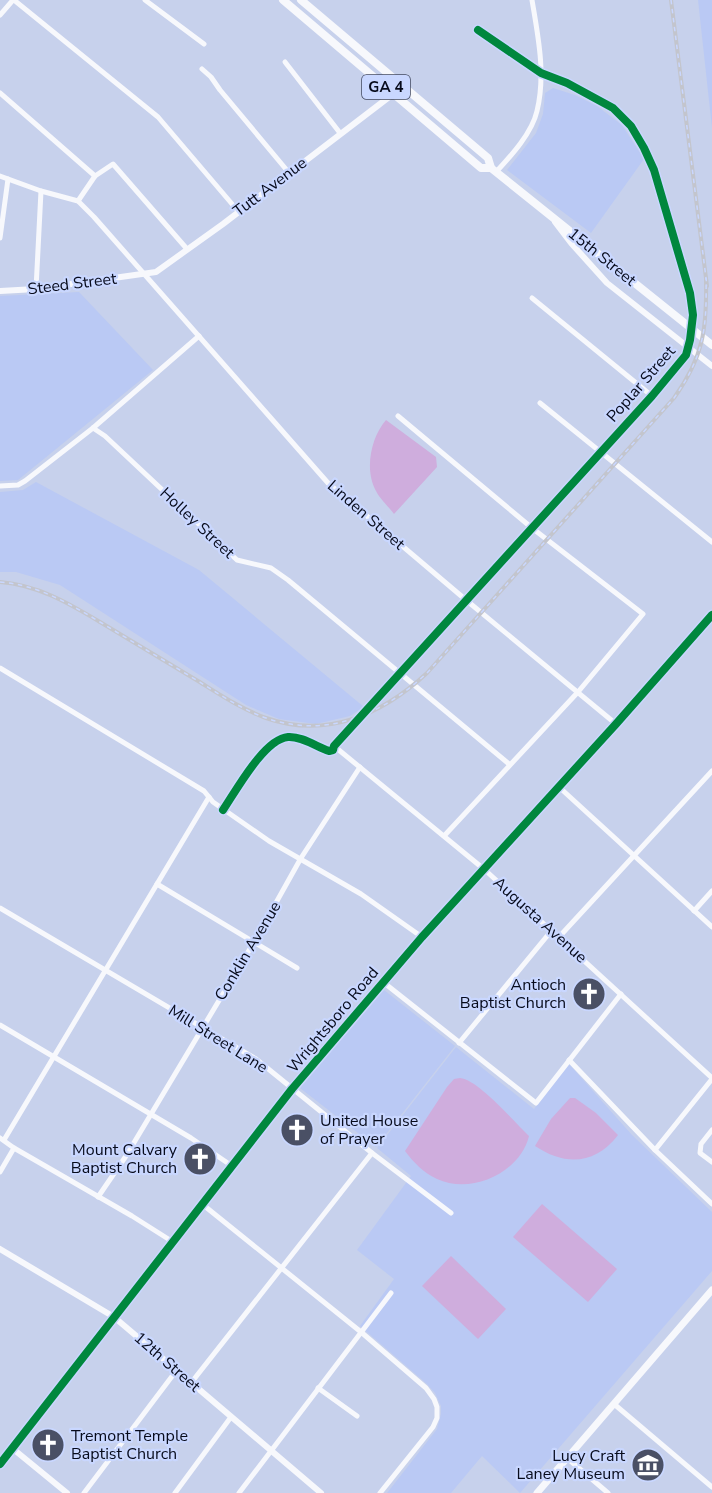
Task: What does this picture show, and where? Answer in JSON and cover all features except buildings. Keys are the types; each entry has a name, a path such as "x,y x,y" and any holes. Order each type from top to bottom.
{"main road":[{"name":"15th Street","path":"283,0 481,168 494,170"},
{"name":"15th Street","path":"301,0 488,158 494,170 712,345"},
{"path":"537,1493 712,1290"}],"street":[{"path":"0,15 13,0 158,117 238,211"},
{"path":"145,0 204,44"},
{"path":"494,170 512,154 537,112 541,73 532,0"},
{"name":"Poplar Street","path":"334,746 652,396 686,355 689,347 693,315 690,293 654,170 631,126 613,108 567,83 541,73 478,30"},
{"path":"285,62 340,133"},
{"path":"202,69 290,174"},
{"path":"0,93 96,176"},
{"name":"Tutt Avenue","path":"145,275 156,272 223,224 393,94"},
{"path":"0,176 78,201 96,176 113,164 187,249"},
{"path":"0,238 8,179"},
{"path":"36,289 41,191"},
{"name":"Linden Street","path":"78,201 328,483 616,724"},
{"path":"551,216 571,243 607,283 712,366"},
{"name":"Steed Street","path":"0,291 36,289 145,275"},
{"path":"532,298 652,396"},
{"path":"0,486 18,485 25,481 93,428 199,336"},
{"path":"540,403 712,542"},
{"path":"398,416 532,528 643,614 578,692 444,836"},
{"name":"Holley Street","path":"93,428 105,436 237,560 271,568 288,580 509,764"},
{"name":"Wrightsboro Road","path":"0,1464 292,1089 422,937 485,870 712,615"},
{"path":"0,668 204,791 223,810 269,841 362,894 422,937"},
{"path":"223,810 261,754 279,740 289,737 329,751 333,750 334,746"},
{"name":"Augusta Avenue","path":"334,746 485,870 712,1078"},
{"name":"Conklin Avenue","path":"98,1197 203,1028 301,858 360,767"},
{"path":"559,937 712,771"},
{"path":"559,787 712,927"},
{"path":"173,1242 2,1139 106,970 208,797"},
{"path":"157,884 297,968"},
{"path":"694,911 712,891"},
{"name":"Mill Street Lane","path":"0,908 256,1059 372,1153 451,1213"},
{"path":"459,1043 552,930"},
{"path":"383,982 536,1104 621,994"},
{"path":"0,1025 191,1138 232,1166"},
{"path":"569,1060 655,1150 712,1204"},
{"path":"655,1150 712,1078"},
{"path":"712,1130 701,1144 700,1153 712,1162"},
{"path":"0,1172 14,1148"},
{"path":"191,1383 372,1153"},
{"path":"202,1204 361,1332 426,1388 434,1399 437,1418 433,1427 380,1493"},
{"name":"12th Street","path":"0,1249 114,1317 321,1493"},
{"path":"239,1493 391,1293"},
{"path":"84,1493 177,1371"},
{"path":"318,1388 357,1416"},
{"path":"614,1404 711,1490"},
{"path":"174,1493 231,1417"},
{"path":"12,1448 67,1493"},
{"path":"567,1458 608,1493"}],"shaded area":[{"path":"698,0 712,0 712,128"},
{"path":"553,88 575,95 597,106 622,125 644,159 591,233 507,170 536,133 543,114 545,93"},
{"path":"79,292 153,370 18,480 0,481 0,296"},
{"path":"386,420 436,457 437,467 394,514 378,494 370,473 373,444"},
{"path":"36,482 199,570 364,707 350,716 316,724 279,719 246,705 60,585 16,572 0,572 0,492 23,490"},
{"path":"384,990 455,1046 376,1147 300,1088"},
{"path":"456,1047 534,1109 569,1064 632,1135 712,1212 712,1271 520,1493 482,1456 451,1493 387,1493 437,1429 441,1406 435,1393 427,1384 360,1326 394,1279 357,1250 411,1176 377,1148"},
{"path":"460,1078 477,1086 529,1136 516,1161 505,1170 479,1182 464,1184 450,1183 432,1177 419,1167 405,1151 447,1087 454,1079"},
{"path":"570,1098 575,1098 596,1113 618,1135 609,1145 590,1157 568,1159 557,1157 535,1146 551,1119"},
{"path":"542,1204 617,1269 588,1302 513,1237"},
{"path":"451,1256 506,1309 478,1339 422,1286"}],"railway":[{"path":"671,0 707,286"},
{"path":"0,582 40,591 64,602 230,701 266,718 288,724 310,726 352,719 372,711 410,688 427,673 674,398 692,369 702,341 706,312 706,278"}],"cycle path":[{"path":"223,810 251,767 279,740 293,737 329,751 333,750 334,746 652,396 686,355 693,315 690,293 654,170 631,126 613,108 567,83 541,73 478,30"},
{"path":"0,1464 292,1089 422,937 712,615"}],"place":[{"name":"Antioch Baptist Church","path":"589,994"},
{"name":"United House of Prayer","path":"297,1130"},
{"name":"Mount Calvary Baptist Church","path":"200,1159"},
{"name":"Tremont Temple Baptist Church","path":"48,1445"},
{"name":"Lucy Craft Laney Museum","path":"648,1465"}]}
